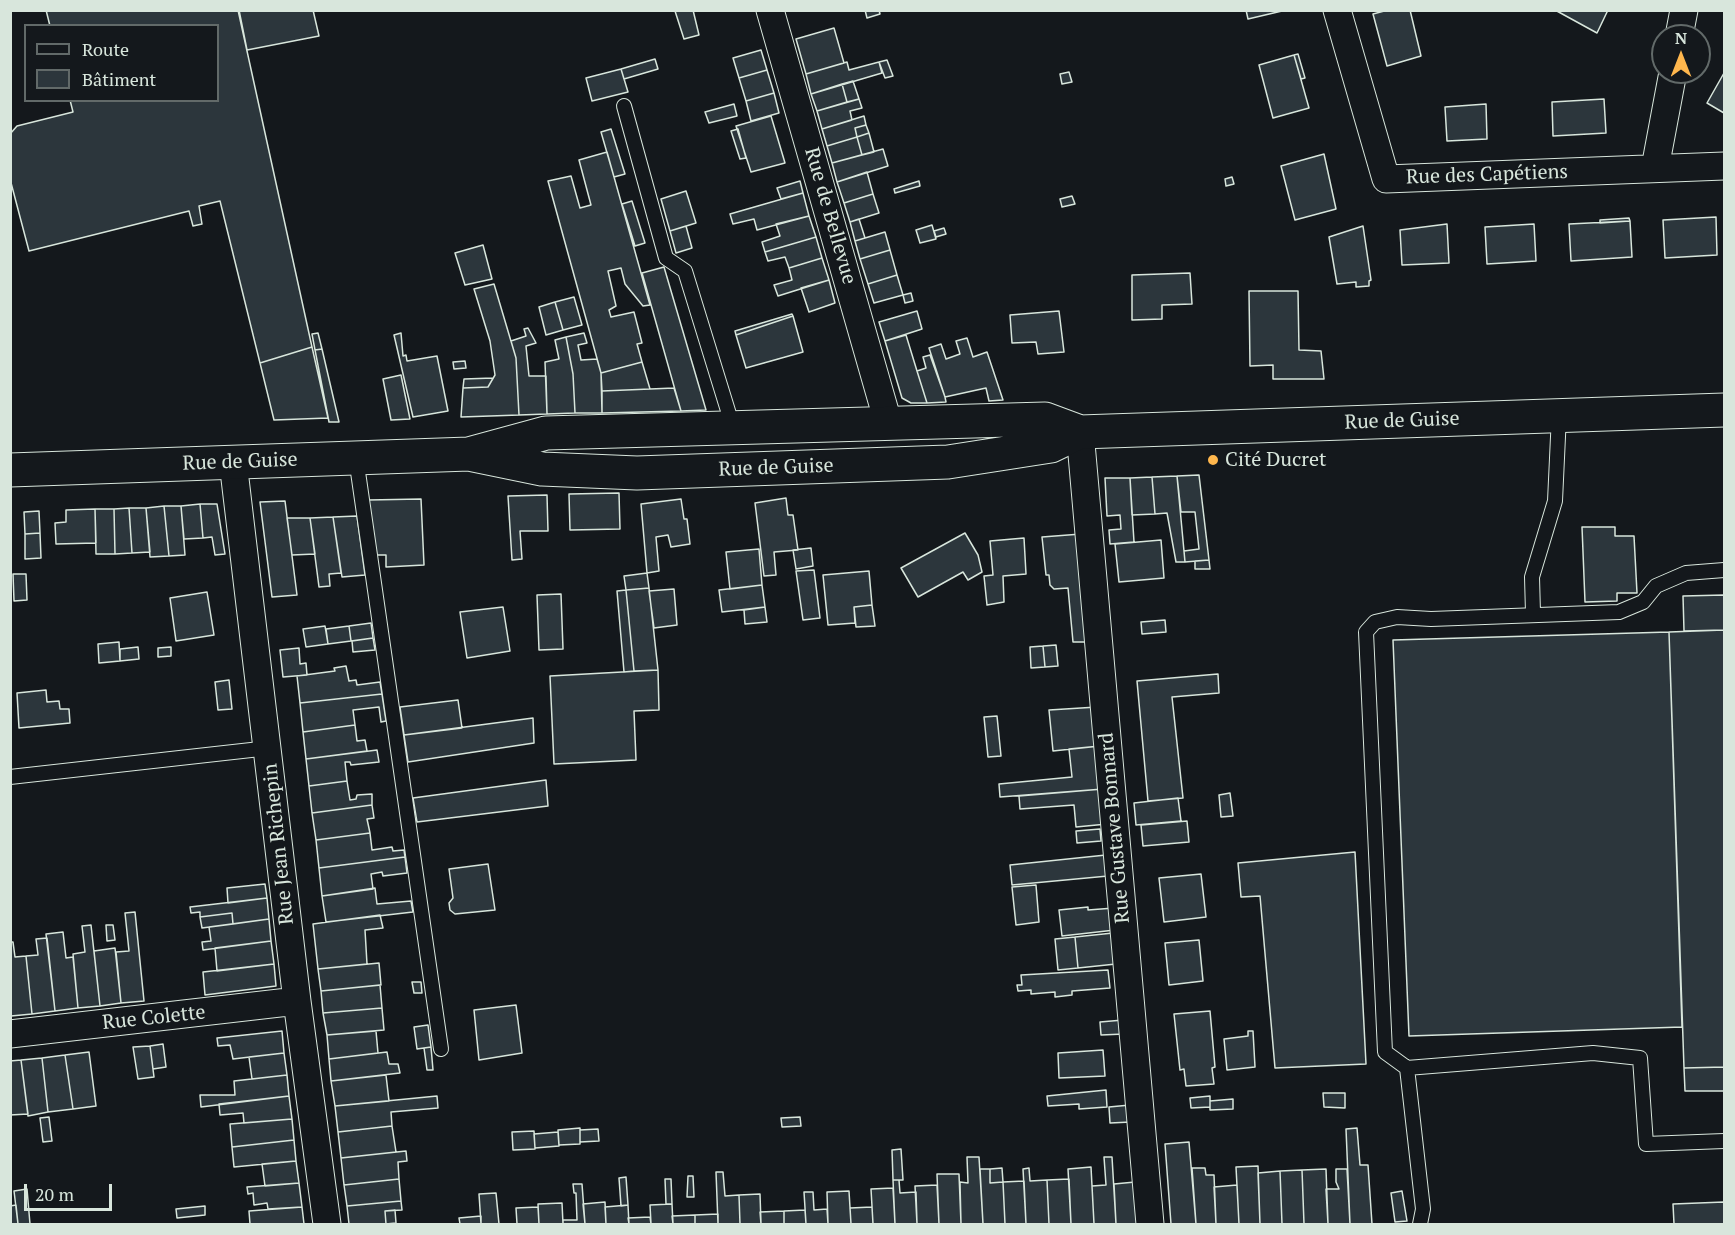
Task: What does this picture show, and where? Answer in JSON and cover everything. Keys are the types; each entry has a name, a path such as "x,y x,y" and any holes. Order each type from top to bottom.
{"main road":[{"name":"Rue de Guise","path":"10,470 469,454 546,434 732,427 1044,419 1080,432 1725,410"},
{"path":"637,473 648,455 858,449 888,422"},
{"name":"Rue de Guise","path":"469,454 542,469 637,473 948,462 1051,446 1080,432"}],"street":[{"name":"Rue de Bellevue","path":"770,10 888,422"},
{"name":"Rue des Capétiens","path":"1337,10 1386,179 1725,166"},
{"path":"1655,168 1671,84"},
{"name":"Rue Gustave Bonnard","path":"1080,432 1149,1224"},
{"name":"Rue Jean Richepin","path":"233,462 269,748 297,1002 327,1224"},
{"name":"Rue Colette","path":"10,1034 297,1002"}],"lane":[{"path":"624,106 666,258 685,271 732,427"},
{"path":"1533,614 1532,577 1555,501 1559,415"},
{"path":"356,458 441,1049"},
{"path":"1725,570 1686,573 1656,586 1643,602 1619,612 1431,619 1397,617 1375,622 1366,632 1385,1052 1407,1068 1593,1053 1640,1058 1646,1144 1725,1141"},
{"path":"10,777 269,748"},
{"path":"1407,1068 1423,1209 1420,1224"}],"building":[{"path":"46,10 238,10 312,347 260,363 220,201 199,206 202,224 193,226 189,211 29,251 10,179 10,134 17,126 73,112 70,102 219,102 219,24 50,24"},
{"path":"239,10 313,10 319,36 247,50"},
{"path":"693,10 699,35 684,39 675,11"},
{"path":"865,10 879,10 880,14 867,18"},
{"path":"1246,10 1282,10 1282,11 1248,19"},
{"path":"1388,10 1410,10 1421,56 1387,66 1373,14"},
{"path":"1555,10 1608,10 1597,33"},
{"path":"834,28 844,63 806,74 796,39"},
{"path":"761,50 767,70 739,78 733,58"},
{"path":"1298,54 1305,78 1301,79 1294,55"},
{"path":"1294,55 1309,108 1273,118 1259,65"},
{"path":"655,59 658,69 624,79 621,69"},
{"path":"887,60 893,76 885,78 879,62"},
{"path":"847,62 849,70 879,62 882,73 811,94 806,74"},
{"path":"621,69 628,92 592,101 586,78"},
{"path":"767,70 774,93 746,101 739,78"},
{"path":"1069,72 1072,82 1062,84 1060,74"},
{"path":"1724,73 1724,113 1707,103"},
{"path":"853,81 859,99 847,102 842,84"},
{"path":"842,84 847,102 817,111 811,94"},
{"path":"774,93 779,113 751,121 746,101"},
{"path":"859,99 862,108 850,111 852,120 822,129 817,111"},
{"path":"1604,99 1606,133 1553,136 1552,102"},
{"path":"734,104 737,116 709,123 705,112"},
{"path":"1486,104 1487,139 1447,141 1445,107"},
{"path":"771,116 785,163 751,172 736,126"},
{"path":"864,116 866,125 855,128 857,137 827,146 822,129"},
{"path":"866,125 869,133 857,137 855,128"},
{"path":"611,129 625,174 614,177 601,132"},
{"path":"738,129 746,158 740,159 731,131"},
{"path":"869,133 874,152 862,155 857,137"},
{"path":"857,137 862,155 832,163 827,146"},
{"path":"883,149 888,166 837,182 832,163"},
{"path":"607,152 650,305 643,306 625,284 621,268 608,271 616,306 609,310 611,317 634,312 642,343 637,344 642,362 601,373 548,181 571,176 580,208 591,205 579,160"},
{"path":"1324,154 1336,209 1295,220 1281,166"},
{"path":"867,172 873,194 844,203 837,182"},
{"path":"1232,177 1234,184 1226,186 1225,179"},
{"path":"800,181 803,193 781,199 777,188"},
{"path":"919,181 920,186 895,193 894,189"},
{"path":"686,191 696,223 670,231 661,199"},
{"path":"803,193 809,216 757,230 754,219 733,224 730,214"},
{"path":"873,194 879,213 850,222 844,203"},
{"path":"1072,196 1075,204 1062,207 1060,199"},
{"path":"632,201 645,243 635,246 622,204"},
{"path":"809,216 816,237 765,252 762,242 780,236 776,224"},
{"path":"1716,217 1717,255 1665,258 1663,220"},
{"path":"1629,218 1630,221 1600,223 1600,220"},
{"path":"859,219 865,238 855,241 850,222"},
{"path":"1630,221 1632,257 1571,261 1569,224"},
{"path":"1447,224 1449,263 1402,265 1400,230"},
{"path":"1534,224 1536,261 1487,264 1485,227"},
{"path":"932,225 936,239 920,243 916,230"},
{"path":"686,226 692,248 676,253 670,231"},
{"path":"1363,226 1371,280 1369,286 1356,287 1356,282 1337,284 1329,237"},
{"path":"944,228 946,234 936,237 934,231"},
{"path":"885,232 890,250 860,259 855,241"},
{"path":"816,237 822,258 789,268 785,257 768,261 765,252"},
{"path":"483,245 492,279 465,285 455,253"},
{"path":"890,250 897,275 868,284 860,259"},
{"path":"822,258 829,280 778,296 774,285 792,280 789,268"},
{"path":"664,267 706,410 681,411 642,273"},
{"path":"1190,273 1192,304 1162,305 1162,319 1132,320 1132,275"},
{"path":"897,275 903,295 874,303 868,284"},
{"path":"829,280 835,303 809,312 801,288"},
{"path":"494,284 516,358 519,415 461,417 463,388 488,387 495,375 490,341 474,289"},
{"path":"1249,291 1298,291 1299,350 1321,351 1324,379 1273,379 1273,365 1250,366"},
{"path":"911,293 913,301 905,303 903,295"},
{"path":"574,297 582,325 563,330 555,302"},
{"path":"555,302 563,330 546,335 539,307"},
{"path":"917,311 922,329 885,341 879,322"},
{"path":"1059,311 1064,352 1038,354 1036,342 1012,343 1010,315"},
{"path":"792,314 793,316 736,335 735,331"},
{"path":"793,316 803,352 746,368 736,335"},
{"path":"528,328 536,343 526,346 529,376 546,376 547,414 519,415 516,358 511,341 526,336 524,329"},
{"path":"318,333 322,349 315,350 312,334"},
{"path":"401,333 403,356 406,355 407,361 437,356 448,411 413,417 394,335"},
{"path":"584,333 587,343 578,345 581,360 597,359 601,373 602,413 575,413 573,374 566,337"},
{"path":"906,335 927,403 911,403 902,398 885,341"},
{"path":"566,337 573,374 575,413 547,414 545,362 559,359 555,340"},
{"path":"967,338 973,357 987,352 1003,400 989,401 986,388 945,397 929,348 941,344 946,359 960,354 956,341"},
{"path":"312,347 328,418 274,420 260,363"},
{"path":"322,349 339,422 329,422 315,350"},
{"path":"930,355 946,402 927,403 917,371 926,368 923,357"},
{"path":"465,361 466,368 454,369 453,362"},
{"path":"642,362 650,389 602,391 601,373"},
{"path":"401,375 410,419 391,420 383,379"},
{"path":"493,378 488,387 463,388 464,379"},
{"path":"674,388 681,411 602,413 602,391"},
{"path":"1199,475 1209,560 1185,562 1184,551 1199,549 1195,512 1181,512 1177,476"},
{"path":"1177,476 1185,562 1176,562 1167,513 1155,514 1152,477"},
{"path":"1152,477 1155,514 1132,515 1130,478"},
{"path":"1105,478 1130,478 1134,542 1110,544 1109,530 1121,529 1120,515 1107,516"},
{"path":"619,493 620,529 570,530 569,494"},
{"path":"547,495 548,531 520,531 522,559 512,560 508,496"},
{"path":"786,498 788,515 793,515 798,550 774,552 776,575 764,576 755,503"},
{"path":"421,499 424,565 386,567 386,555 371,555 368,500"},
{"path":"681,499 684,519 687,519 690,544 671,547 668,535 656,537 659,571 647,573 641,504"},
{"path":"285,501 297,595 272,597 260,502"},
{"path":"200,504 203,538 184,539 181,506"},
{"path":"200,504 217,504 225,554 215,555 212,537 203,538"},
{"path":"164,506 181,506 185,555 169,556"},
{"path":"164,506 169,556 150,557 146,508"},
{"path":"129,508 132,553 115,554 114,509"},
{"path":"129,508 146,508 150,552 132,553"},
{"path":"95,509 114,509 115,554 96,554"},
{"path":"95,509 96,543 56,544 55,523 66,522 66,510"},
{"path":"39,511 40,533 25,534 24,512"},
{"path":"357,516 365,575 342,577 333,517"},
{"path":"333,517 341,573 329,574 330,586 319,587 310,518"},
{"path":"287,518 310,518 315,554 292,555"},
{"path":"1582,527 1615,527 1615,536 1634,536 1637,593 1617,593 1617,601 1585,602"},
{"path":"40,533 41,558 25,559 25,534"},
{"path":"965,533 978,555 982,572 968,580 963,572 918,597 901,568"},
{"path":"1081,534 1086,642 1073,642 1068,588 1054,589 1050,585 1049,575 1046,575 1042,537"},
{"path":"1024,538 1026,574 1003,576 1004,602 987,605 984,576 993,575 990,541"},
{"path":"1161,540 1164,578 1119,582 1115,544"},
{"path":"811,548 813,566 796,569 793,550"},
{"path":"759,549 762,585 730,589 726,552"},
{"path":"1209,560 1210,569 1195,569 1195,561"},
{"path":"814,570 820,618 803,620 796,571"},
{"path":"869,571 872,605 854,607 855,623 828,625 823,575"},
{"path":"647,573 649,588 626,590 624,576"},
{"path":"13,574 26,574 27,600 14,601"},
{"path":"762,585 765,607 722,612 719,590"},
{"path":"649,588 658,670 634,671 626,590"},
{"path":"674,589 677,625 654,628 649,591"},
{"path":"626,590 634,671 624,672 617,591"},
{"path":"207,592 214,635 176,641 170,598"},
{"path":"561,594 563,649 539,650 537,595"},
{"path":"1724,595 1724,630 1684,631 1683,596"},
{"path":"872,605 875,626 856,627 854,607"},
{"path":"503,607 510,651 467,658 460,612"},
{"path":"765,607 767,622 745,624 744,610"},
{"path":"1165,620 1166,632 1142,634 1141,622"},
{"path":"371,623 373,638 351,641 349,626"},
{"path":"325,626 328,644 306,647 303,629"},
{"path":"349,626 351,641 328,644 326,629"},
{"path":"1724,630 1724,1067 1684,1068 1669,632"},
{"path":"1669,632 1682,1027 1409,1036 1393,640"},
{"path":"373,638 375,650 353,652 352,641"},
{"path":"119,642 120,661 99,663 98,644"},
{"path":"1056,645 1058,666 1045,667 1043,646"},
{"path":"1043,646 1045,667 1031,668 1030,647"},
{"path":"138,647 139,659 120,661 120,649"},
{"path":"171,647 171,656 158,657 158,648"},
{"path":"299,648 300,664 306,663 307,675 283,677 280,650"},
{"path":"346,666 349,681 356,680 357,685 380,682 382,694 300,703 297,676 335,671 334,668"},
{"path":"658,670 659,710 634,711 636,760 554,764 550,676"},
{"path":"1218,674 1219,693 1172,697 1183,798 1148,801 1137,681"},
{"path":"229,680 232,709 218,710 215,682"},
{"path":"46,690 47,702 59,701 60,709 69,709 70,723 19,728 17,693"},
{"path":"382,694 386,721 381,722 379,707 353,710 355,725 303,732 300,703"},
{"path":"458,700 462,728 404,735 400,707"},
{"path":"1097,707 1100,746 1053,751 1049,710"},
{"path":"997,716 1001,756 988,757 984,717"},
{"path":"533,718 534,743 408,762 404,735"},
{"path":"355,725 357,741 365,740 367,751 306,759 303,732"},
{"path":"1100,746 1103,789 1000,797 999,784 1072,777 1069,749"},
{"path":"377,750 379,762 351,765 350,762 345,762 347,781 309,786 306,759"},
{"path":"546,780 548,806 417,822 413,798"},
{"path":"347,781 350,800 356,799 357,795 372,794 372,805 312,813 309,786"},
{"path":"1103,789 1107,824 1076,827 1074,805 1020,809 1019,796"},
{"path":"1230,793 1233,816 1221,817 1219,795"},
{"path":"1178,798 1181,821 1136,825 1134,803"},
{"path":"372,805 374,818 367,819 370,833 316,840 312,813"},
{"path":"1187,821 1189,842 1143,846 1141,825"},
{"path":"1100,829 1101,841 1077,843 1076,831"},
{"path":"370,833 372,850 392,847 393,851 404,850 405,857 319,868 316,840"},
{"path":"1355,852 1366,1064 1275,1068 1260,896 1241,897 1238,863"},
{"path":"1106,855 1108,876 1012,885 1010,865"},
{"path":"405,857 407,873 383,876 382,872 371,874 373,889 322,896 319,868"},
{"path":"488,864 495,910 455,914 450,910 449,903 453,898 449,869"},
{"path":"1201,874 1206,917 1164,922 1159,878"},
{"path":"265,884 267,898 228,903 227,888"},
{"path":"1036,885 1039,922 1016,925 1012,887"},
{"path":"375,888 377,904 411,901 413,912 326,922 322,896"},
{"path":"267,898 269,919 233,924 232,913 200,917 200,912 191,913 190,907"},
{"path":"1088,907 1088,910 1114,908 1115,930 1062,936 1059,910"},
{"path":"135,912 144,1001 121,1003 116,952 129,951 125,913"},
{"path":"232,913 233,924 202,928 200,917"},
{"path":"380,915 383,928 365,930 367,964 318,969 313,924"},
{"path":"269,919 271,941 203,950 202,942 211,941 209,927"},
{"path":"91,925 100,1006 78,1008 73,954 85,952 82,926"},
{"path":"106,925 113,925 115,940 107,941"},
{"path":"63,932 66,958 73,957 78,1008 55,1011 46,934"},
{"path":"1113,933 1116,964 1078,968 1075,937"},
{"path":"1075,937 1078,968 1058,970 1055,939"},
{"path":"47,938 55,1011 32,1014 26,956 38,955 36,939"},
{"path":"1199,940 1203,981 1169,985 1165,943"},
{"path":"271,941 274,964 217,971 215,948"},
{"path":"10,942 13,942 15,957 26,956 32,1014 11,1016"},
{"path":"115,948 121,1003 100,1006 94,951"},
{"path":"379,963 381,985 321,991 318,969"},
{"path":"274,964 276,986 205,995 203,972"},
{"path":"1108,970 1110,988 1072,991 1072,995 1055,997 1055,992 1031,994 1031,990 1018,991 1017,985 1022,985 1021,975"},
{"path":"412,982 421,982 422,993 414,993"},
{"path":"380,985 382,1008 323,1013 321,991"},
{"path":"516,1005 522,1053 479,1060 474,1010"},
{"path":"382,1008 384,1030 327,1035 323,1013"},
{"path":"1210,1011 1215,1067 1212,1068 1214,1084 1186,1086 1184,1069 1180,1070 1174,1014"},
{"path":"1123,1020 1124,1034 1101,1035 1100,1022"},
{"path":"428,1025 431,1047 417,1049 414,1027"},
{"path":"282,1031 284,1053 233,1059 230,1045 218,1046 217,1038"},
{"path":"376,1031 378,1053 329,1059 327,1035"},
{"path":"1248,1031 1253,1031 1255,1067 1227,1070 1224,1039 1248,1036"},
{"path":"163,1044 166,1067 153,1069 150,1046"},
{"path":"150,1046 154,1077 138,1079 133,1047"},
{"path":"431,1047 433,1070 427,1070 424,1048"},
{"path":"1103,1050 1105,1076 1059,1078 1058,1053"},
{"path":"89,1052 96,1106 73,1109 65,1055"},
{"path":"387,1052 389,1064 398,1064 400,1073 331,1081 329,1059"},
{"path":"284,1053 287,1075 252,1079 249,1057"},
{"path":"65,1055 73,1109 48,1112 42,1058"},
{"path":"42,1058 48,1112 28,1116 21,1060"},
{"path":"21,1060 28,1114 10,1115 10,1061"},
{"path":"1724,1067 1724,1091 1685,1091 1684,1068"},
{"path":"287,1075 289,1096 201,1107 200,1095 235,1095 234,1081"},
{"path":"386,1075 389,1101 335,1106 331,1081"},
{"path":"1106,1090 1107,1107 1079,1109 1079,1104 1048,1106 1047,1096"},
{"path":"1323,1093 1345,1093 1345,1108 1324,1107"},
{"path":"289,1096 292,1119 244,1123 243,1113 220,1115 219,1104"},
{"path":"437,1096 438,1108 391,1112 392,1126 338,1132 335,1106"},
{"path":"1210,1096 1210,1107 1191,1108 1190,1098"},
{"path":"1233,1099 1233,1109 1210,1110 1210,1101"},
{"path":"1130,1105 1131,1122 1110,1123 1109,1107"},
{"path":"49,1117 52,1141 43,1142 40,1118"},
{"path":"800,1117 801,1126 782,1127 781,1118"},
{"path":"292,1119 294,1140 232,1147 230,1124"},
{"path":"392,1126 396,1152 341,1158 338,1132"},
{"path":"580,1128 580,1144 559,1145 558,1130"},
{"path":"1357,1128 1360,1165 1368,1165 1372,1224 1350,1224 1346,1129"},
{"path":"598,1129 599,1141 580,1142 580,1130"},
{"path":"534,1131 535,1149 513,1150 512,1132"},
{"path":"558,1132 559,1146 535,1148 534,1134"},
{"path":"294,1140 296,1161 234,1167 232,1147"},
{"path":"1189,1142 1196,1224 1171,1224 1165,1144"},
{"path":"901,1149 903,1180 893,1180 892,1150"},
{"path":"406,1151 407,1161 398,1162 399,1179 344,1185 341,1158"},
{"path":"967,1157 979,1157 983,1224 961,1224 960,1182 968,1183"},
{"path":"1104,1157 1112,1157 1116,1224 1094,1224 1092,1186 1106,1185"},
{"path":"296,1161 299,1183 265,1186 262,1164"},
{"path":"1258,1166 1260,1224 1239,1224 1236,1167"},
{"path":"1091,1167 1094,1224 1071,1224 1068,1169"},
{"path":"1002,1168 1003,1182 990,1183 990,1169"},
{"path":"1029,1168 1030,1181 1047,1180 1049,1224 1026,1224 1023,1169"},
{"path":"1192,1168 1205,1168 1206,1175 1214,1175 1216,1224 1196,1224"},
{"path":"980,1169 990,1169 990,1183 1003,1182 1005,1224 983,1224"},
{"path":"1326,1169 1328,1224 1304,1224 1302,1170"},
{"path":"1336,1169 1347,1169 1350,1224 1328,1224 1326,1189 1339,1189 1336,1182"},
{"path":"1302,1170 1304,1224 1282,1224 1280,1171"},
{"path":"1280,1171 1282,1224 1260,1224 1258,1173"},
{"path":"716,1172 723,1172 725,1196 739,1195 740,1224 718,1224"},
{"path":"937,1174 959,1174 961,1224 939,1224"},
{"path":"688,1176 693,1176 694,1197 687,1197"},
{"path":"626,1177 628,1205 621,1206 619,1178"},
{"path":"399,1179 401,1201 347,1206 344,1185"},
{"path":"665,1179 671,1179 672,1204 666,1204"},
{"path":"1069,1179 1071,1224 1049,1224 1047,1180"},
{"path":"893,1180 899,1180 900,1193 916,1192 917,1224 895,1224"},
{"path":"1024,1181 1026,1224 1005,1224 1003,1182"},
{"path":"1135,1182 1137,1224 1116,1224 1114,1184"},
{"path":"299,1183 302,1207 268,1209 267,1203 254,1205 253,1193 248,1194 247,1187"},
{"path":"573,1184 582,1184 585,1224 563,1224 563,1220 577,1220 576,1193 574,1193"},
{"path":"937,1185 939,1224 917,1224 915,1186"},
{"path":"1237,1185 1239,1224 1216,1224 1214,1187"},
{"path":"893,1188 895,1224 873,1224 871,1189"},
{"path":"27,1189 30,1224 18,1224 14,1191"},
{"path":"849,1191 851,1224 828,1224 827,1192"},
{"path":"1402,1191 1407,1221 1395,1222 1391,1193"},
{"path":"804,1192 813,1192 814,1210 827,1209 828,1224 806,1224"},
{"path":"496,1193 499,1224 481,1224 479,1194"},
{"path":"760,1194 761,1224 740,1224 739,1195"},
{"path":"401,1201 402,1210 385,1211 386,1224 349,1224 347,1206"},
{"path":"605,1202 606,1224 585,1224 583,1204"},
{"path":"1724,1202 1724,1224 1674,1224 1673,1204"},
{"path":"562,1203 563,1224 539,1224 538,1204"},
{"path":"672,1204 673,1224 651,1224 650,1205"},
{"path":"16,1205 18,1224 10,1224 10,1206"},
{"path":"628,1205 629,1224 606,1224 605,1207"},
{"path":"205,1206 205,1215 177,1218 176,1209"},
{"path":"302,1207 304,1224 250,1224 249,1211"},
{"path":"538,1207 539,1224 517,1224 516,1208"},
{"path":"872,1207 873,1224 851,1224 850,1208"},
{"path":"395,1210 396,1223 386,1224 385,1211"},
{"path":"805,1210 806,1224 784,1224 784,1211"},
{"path":"784,1211 784,1224 761,1224 760,1212"},
{"path":"718,1214 718,1224 695,1224 695,1215"},
{"path":"695,1215 695,1224 673,1224 672,1216"},
{"path":"481,1216 481,1224 460,1224 459,1218"},
{"path":"650,1217 651,1224 629,1224 628,1218"}],"place":[{"name":"Cité Ducret","path":"1213,460"}]}
